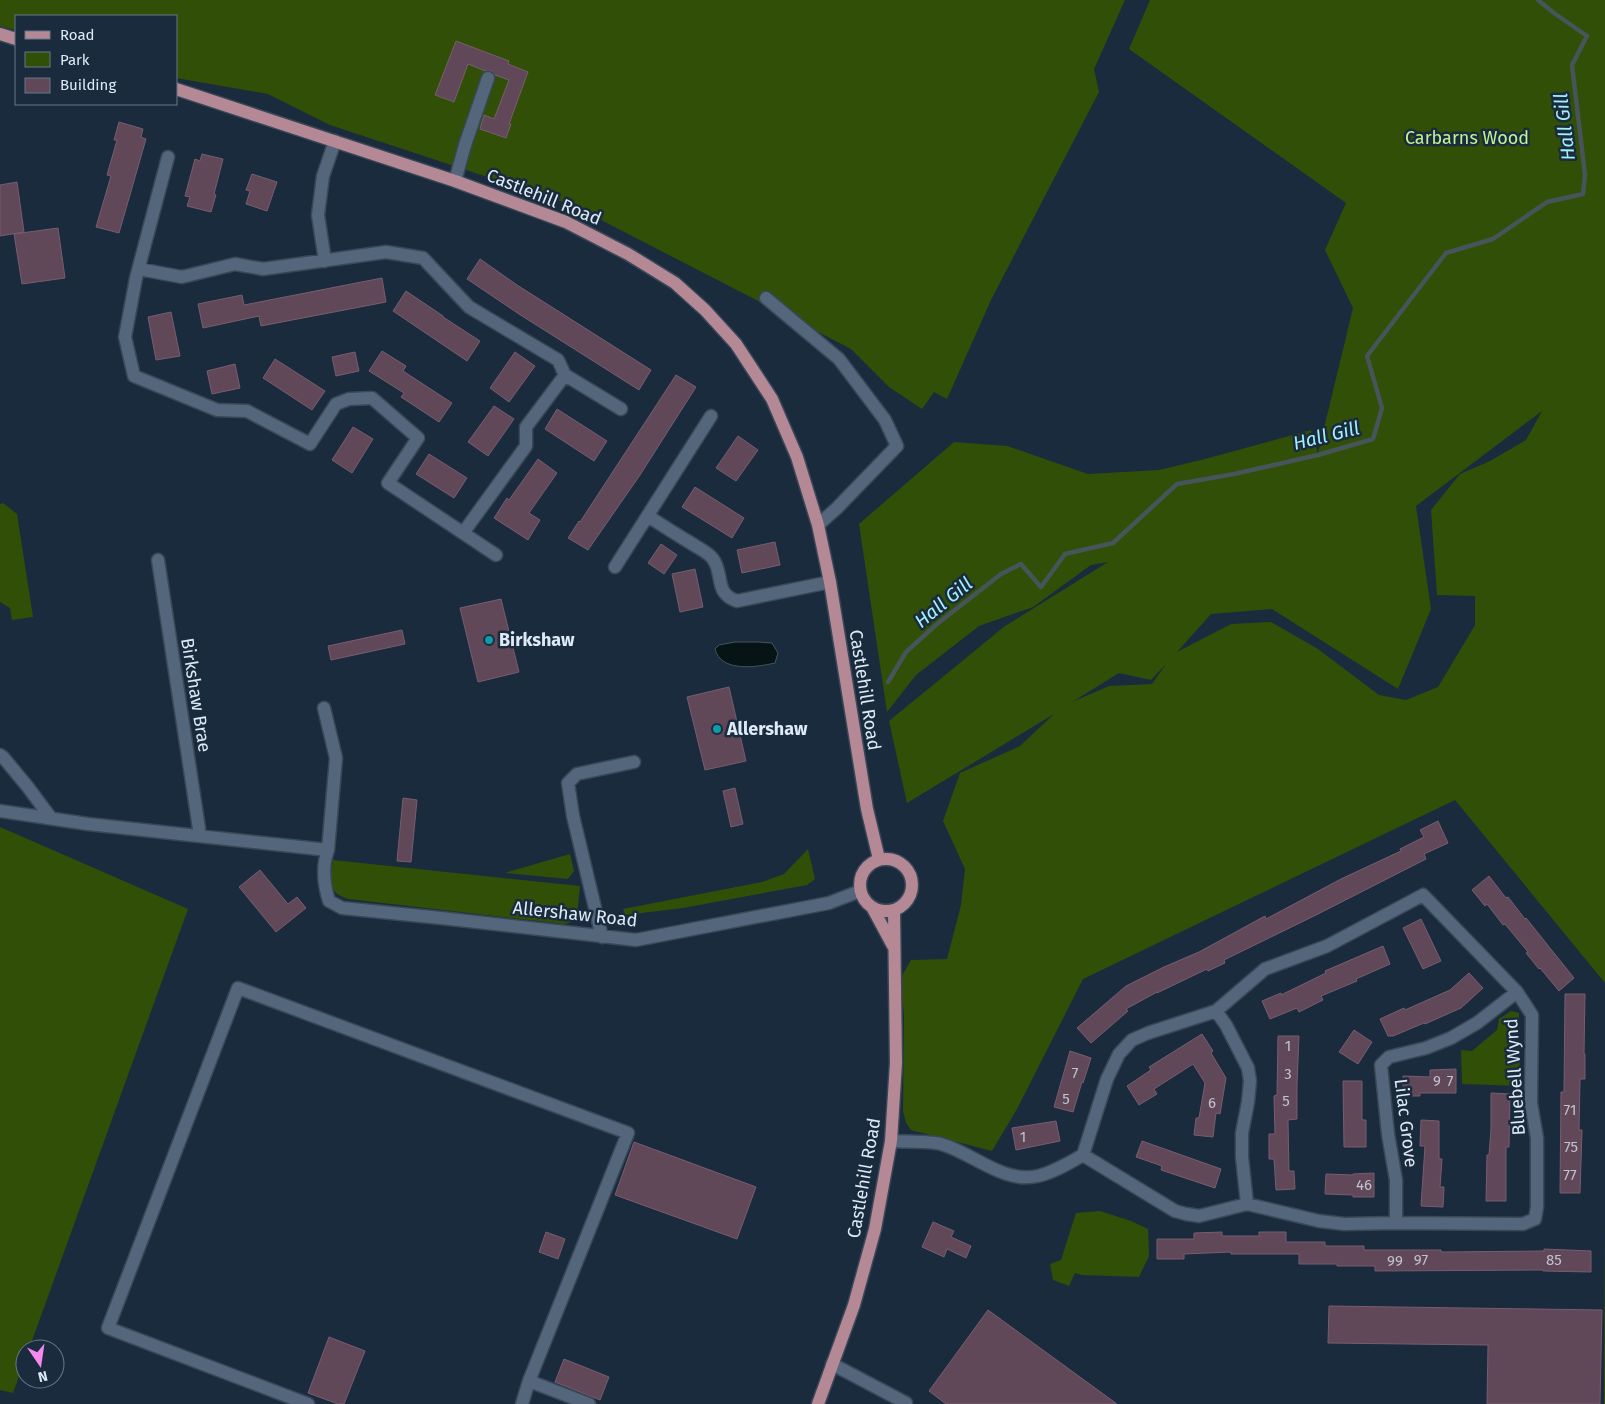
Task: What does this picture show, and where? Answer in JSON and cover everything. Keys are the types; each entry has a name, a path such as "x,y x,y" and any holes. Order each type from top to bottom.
{"main road":[{"path":"0,34 15,39"},
{"name":"Castlehill Road","path":"178,89 455,181 566,222 628,254 674,283 705,310 736,344 772,399 797,457 818,526 830,582 867,809 879,859"},
{"path":"860,891 859,882 861,875 866,867 879,859 886,858 900,863 910,874 912,889 909,897 899,908 881,911 872,907"},
{"name":"Castlehill Road","path":"860,891 862,897 872,907 894,948"},
{"name":"Castlehill Road","path":"818,1404 854,1305 875,1229 891,1141 896,1063 894,910"}],"street":[{"path":"455,181 488,78"},
{"path":"325,261 318,215 323,176 335,141"},
{"path":"168,157 139,269 125,338 134,376 217,410 247,411 310,444 336,404 348,399 372,398 418,438 388,483 496,555"},
{"path":"139,269 182,277 234,264 263,269 386,252 423,258 469,307 558,360 565,375 621,409"},
{"path":"766,298 839,359 884,420 897,446 818,526"},
{"path":"464,533 526,446 526,427 565,375"},
{"path":"615,567 710,416"},
{"path":"648,516 714,559 724,593 731,599 737,601 830,582"},
{"name":"Birkshaw Brae","path":"158,560 200,835"},
{"path":"0,811 328,850 336,758 324,708"},
{"path":"0,755 51,818"},
{"path":"602,937 572,816 568,783 577,774 634,762"},
{"name":"Allershaw Road","path":"328,850 325,886 329,901 342,908 636,940 829,903 860,891"},
{"name":"Bluebell Wynd","path":"1423,895 1517,992 1532,1015 1531,1104 1537,1138 1537,1207 1535,1219 1523,1224 1344,1224 1247,1204 1199,1216 1175,1212 1083,1155 1107,1079 1119,1054 1132,1040 1216,1010 1265,969 1328,946 1423,895"},
{"path":"308,1404 108,1328 238,988 628,1133 529,1381 522,1404"},
{"name":"Lilac Grove","path":"1396,1223 1396,1180 1388,1134 1381,1065 1389,1057 1426,1048 1451,1038 1477,1023 1517,992"},
{"path":"1216,1010 1226,1025 1248,1068 1250,1081 1242,1133 1242,1157 1247,1204"},
{"path":"891,1141 940,1144 1002,1172 1020,1177 1037,1176 1055,1171 1083,1155"},
{"path":"832,1364 906,1403"},
{"path":"529,1381 589,1404"}],"green space":[{"path":"0,0 1125,0 1094,69 1099,92 991,300 947,399 934,392 922,409 889,387 851,349 572,205 330,125 268,94 178,78 178,15 15,15 15,30 0,26"},
{"name":"Carbarns Wood","path":"1150,0 1605,0 1605,983 1455,800 1083,979 1017,1109 992,1151 911,1130 906,1123 903,1111 904,1015 900,979 911,960 947,959 961,905 965,869 943,821 960,773 1020,746 1054,714 907,803 889,721 1005,626 1108,562 1091,565 1033,607 979,626 916,675 887,712 859,524 954,442 1007,446 1088,474 1159,470 1311,430 1318,453 1353,308 1325,250 1346,203 1129,49","holes":["1542,411 1526,440 1490,461 1460,474 1431,510 1437,595 1475,596 1475,625 1438,687 1406,700 1379,695 1318,649 1271,622 1231,624 1177,652 1211,614 1272,609 1398,689 1431,609 1416,506","1166,664 1152,684 1109,686 1072,702 1119,673 1151,680"]},
{"path":"3,503 17,514 33,617 12,620 10,608 0,602 0,504"},
{"path":"0,827 188,909 33,1339 15,1339 15,1388 13,1393 0,1390"},
{"path":"808,849 815,879 807,885 683,908 625,915 623,909 762,882 784,874"},
{"path":"570,854 574,871 568,879 505,873"},
{"path":"333,860 580,886 577,916 572,922 564,924 348,899 332,888 330,879"},
{"path":"1511,1011 1519,1013 1520,1086 1462,1084 1461,1050 1472,1051 1497,1030 1499,1019"},
{"path":"1100,1211 1131,1221 1148,1229 1149,1256 1139,1277 1082,1275 1075,1273 1069,1286 1053,1280 1050,1264 1061,1260 1076,1213"},
{"path":"1605,1221 1605,1404 1604,1404"}],"shaded area":[{"path":"735,642 772,643 778,653 775,663 750,667 724,662 715,649 719,645"}],"building":[{"path":"456,41 509,61 508,64 528,72 509,124 511,124 506,138 480,129 484,115 494,119 509,80 495,75 491,71 485,71 468,64 454,102 435,95"},
{"path":"119,122 143,129 141,137 146,139 119,233 96,227 111,176 107,175 117,140 114,140"},
{"path":"202,154 223,159 211,212 187,206 190,197 185,196 195,159 200,161"},
{"path":"252,174 277,182 267,211 246,204 250,191 246,190"},
{"path":"17,182 24,232 0,236 0,185"},
{"path":"58,228 65,278 22,284 14,234"},
{"path":"480,259 517,285 651,370 639,390 467,279"},
{"path":"382,278 386,302 261,326 259,316 203,328 198,304 242,295 244,305"},
{"path":"406,291 480,341 467,361 393,311"},
{"path":"171,312 180,356 156,360 148,317"},
{"path":"382,351 406,366 403,371 452,403 439,422 401,397 404,393 369,371"},
{"path":"355,352 359,371 336,376 332,357"},
{"path":"515,352 535,366 509,402 490,388"},
{"path":"275,359 325,391 312,410 263,378"},
{"path":"235,364 240,388 212,394 207,371"},
{"path":"676,375 696,387 640,475 588,550 568,538"},
{"path":"494,406 514,419 488,456 468,442"},
{"path":"557,409 607,441 594,461 545,429"},
{"path":"353,427 373,439 352,473 332,460"},
{"path":"738,436 758,450 736,481 716,468"},
{"path":"429,454 467,478 454,498 416,474"},
{"path":"538,459 557,473 529,513 540,520 528,540 494,518 507,498 509,500"},
{"path":"695,487 744,518 732,538 682,507"},
{"path":"775,542 780,565 742,573 737,550"},
{"path":"661,544 677,555 664,574 648,563"},
{"path":"695,569 703,607 680,612 672,574"},
{"name":"Birkshaw","path":"501,599 519,672 478,682 460,608"},
{"path":"402,630 405,644 331,660 328,646"},
{"name":"Allershaw","path":"729,687 746,761 705,770 687,697"},
{"path":"735,788 743,824 731,827 723,791"},
{"path":"403,798 417,800 411,862 397,861"},
{"path":"1438,821 1448,843 1424,854 1426,859 1224,960 1225,963 1208,971 1207,969 1157,992 1126,1009 1128,1011 1091,1043 1077,1028 1126,986 1199,952 1265,916 1266,919 1341,879 1401,851 1400,849 1424,837 1420,830"},
{"path":"260,870 288,904 297,897 306,908 276,932 239,887"},
{"path":"1489,876 1506,898 1508,897 1526,918 1574,978 1559,991 1526,953 1528,952 1505,924 1503,925 1487,904 1485,906 1472,890"},
{"path":"1421,919 1441,961 1423,969 1403,928"},
{"path":"1383,946 1390,964 1356,979 1357,981 1321,996 1323,1000 1299,1012 1297,1008 1270,1019 1262,1001 1281,993 1281,995 1326,973 1325,971"},
{"path":"1469,973 1483,988 1461,1008 1425,1024 1393,1036 1388,1036 1380,1019 1450,990"},
{"path":"1565,994 1585,994 1585,1079 1580,1079 1579,1130 1582,1130 1580,1193 1560,1193 1561,1092 1564,1092"},
{"path":"1354,1030 1372,1042 1358,1064 1339,1052"},
{"path":"1202,1034 1213,1051 1211,1053 1226,1078 1220,1114 1216,1113 1213,1137 1194,1135 1196,1118 1199,1118 1205,1083 1193,1064 1154,1089 1157,1094 1139,1105 1127,1086 1151,1070 1149,1067"},
{"path":"1278,1036 1299,1036 1297,1119 1288,1120 1289,1171 1294,1171 1295,1189 1276,1190 1274,1159 1269,1159 1269,1134 1275,1134 1274,1096 1277,1095"},
{"path":"1070,1051 1091,1058 1073,1112 1054,1107"},
{"path":"1456,1069 1456,1093 1420,1093 1420,1096 1403,1096 1403,1076 1430,1077 1430,1070"},
{"path":"1343,1081 1362,1081 1362,1120 1366,1120 1366,1147 1344,1147"},
{"path":"1491,1093 1510,1094 1509,1147 1506,1147 1506,1201 1486,1201 1487,1155 1489,1155 1491,1130"},
{"path":"1421,1120 1439,1121 1439,1159 1442,1159 1440,1187 1444,1187 1443,1207 1421,1206 1425,1146 1420,1146"},
{"path":"1056,1121 1060,1141 1016,1150 1012,1128"},
{"path":"1142,1141 1221,1169 1215,1188 1161,1170 1162,1166 1136,1157"},
{"path":"634,1142 756,1187 737,1239 615,1195"},
{"path":"1374,1173 1374,1197 1325,1194 1326,1174 1353,1175"},
{"path":"933,1222 954,1231 951,1237 971,1246 966,1258 947,1249 944,1257 922,1247"},
{"path":"546,1232 565,1239 558,1259 539,1252"},
{"path":"1222,1232 1222,1236 1259,1236 1259,1232 1286,1232 1286,1242 1325,1242 1325,1246 1364,1246 1364,1250 1441,1250 1441,1252 1544,1251 1544,1249 1591,1251 1591,1272 1543,1270 1375,1271 1375,1266 1299,1264 1299,1254 1231,1254 1231,1252 1184,1254 1184,1259 1157,1259 1157,1239 1194,1239 1194,1233"},
{"path":"1329,1306 1602,1310 1600,1404 1487,1404 1488,1345 1328,1343"},
{"path":"988,1310 1117,1404 946,1404 929,1391"},
{"path":"329,1337 365,1351 344,1404 338,1404 308,1393"},
{"path":"564,1359 609,1377 600,1400 555,1382"}],"waterway":[{"name":"Hall Gill","path":"888,682 906,652 937,624 1001,574 1021,564 1041,587 1065,554 1113,543 1177,484 1234,474 1318,455 1373,439 1382,408 1367,356 1446,253 1493,239 1547,202 1583,194 1585,175 1572,65 1587,36 1538,0"}],"place":[{"name":"Birkshaw","path":"489,640"},
{"name":"Allershaw","path":"717,729"}]}
